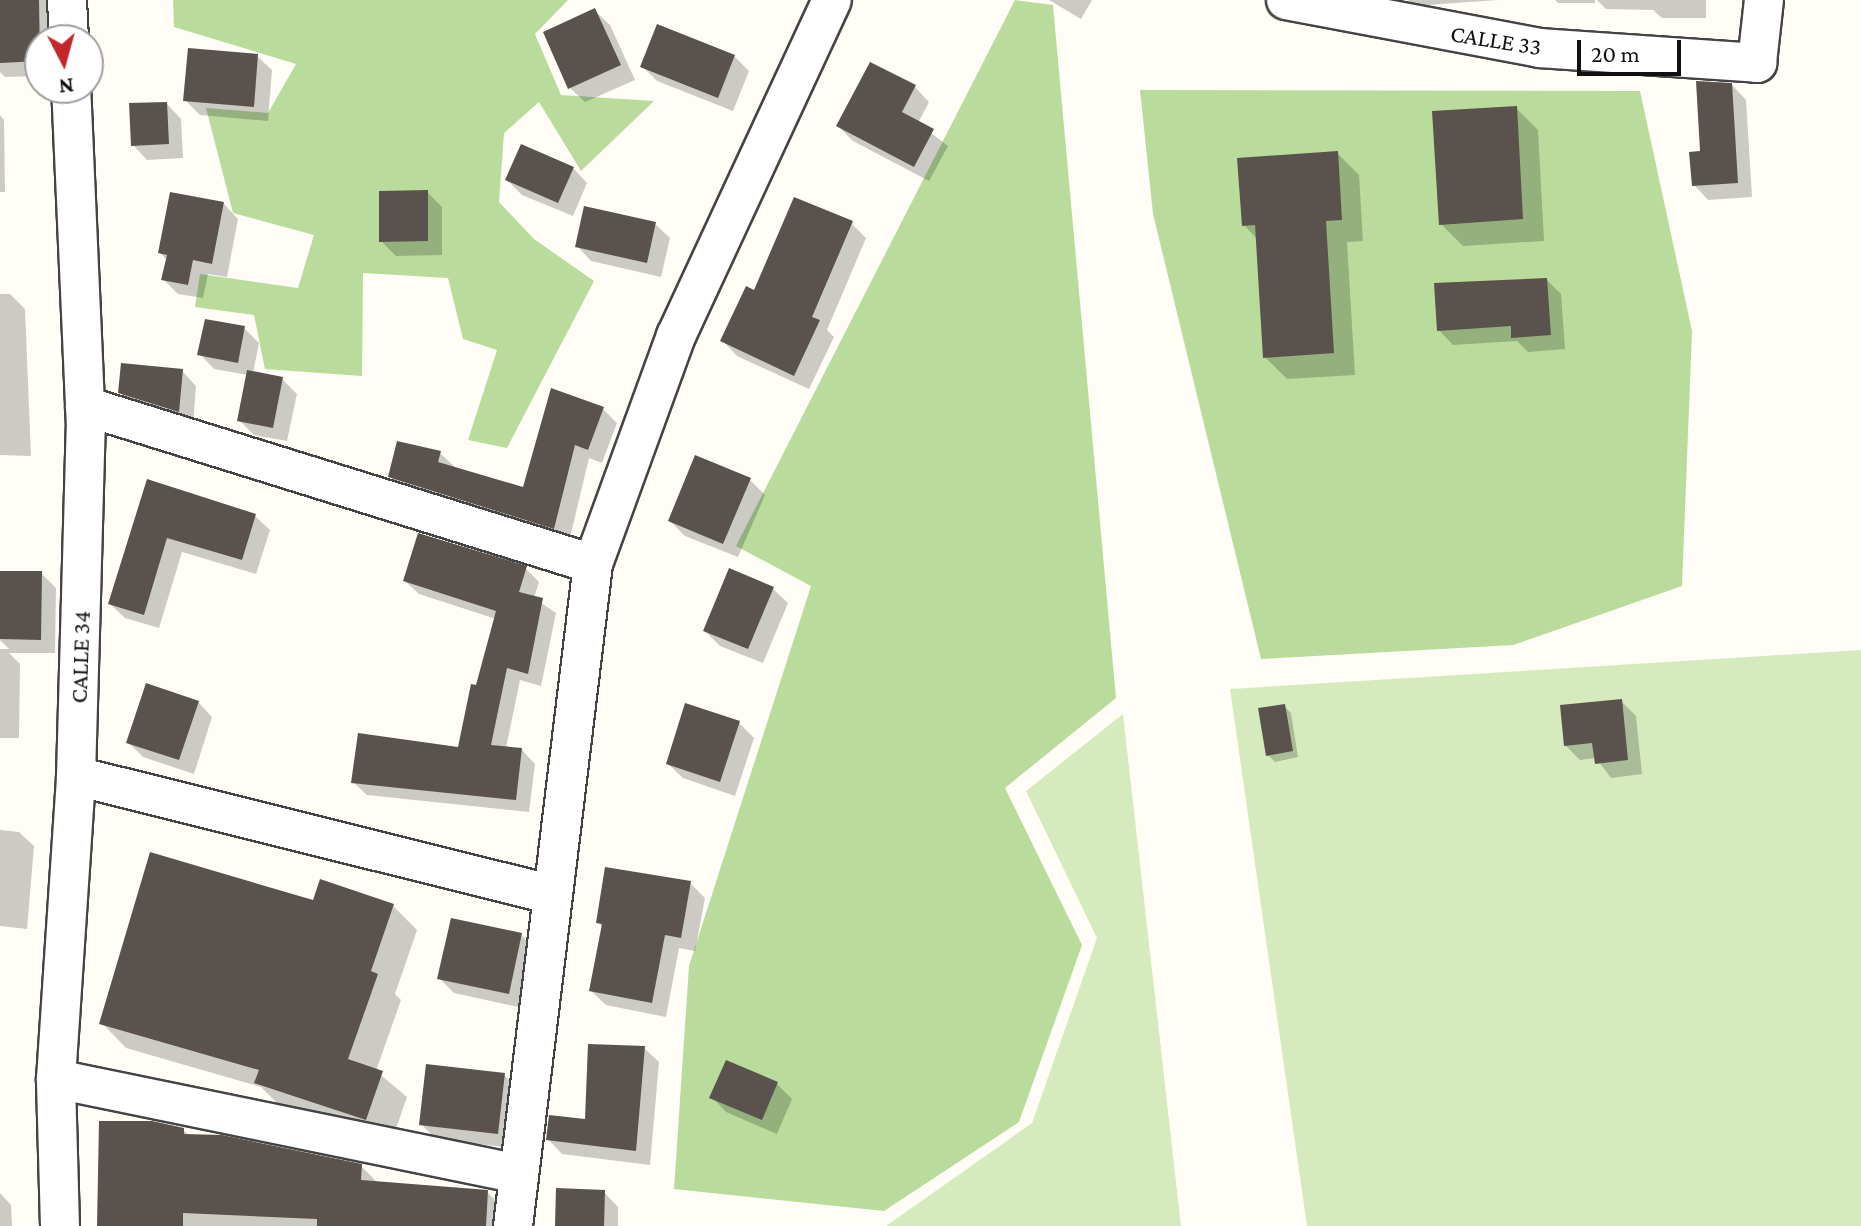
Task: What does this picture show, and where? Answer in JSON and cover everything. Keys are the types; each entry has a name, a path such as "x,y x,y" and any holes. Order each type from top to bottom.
{"street":[{"path":"67,0 68,24"},
{"path":"513,1226 515,1173 593,564 676,336 832,0"},
{"name":"CALLE 33","path":"1286,0 1539,48 1757,63 1764,0"},
{"name":"CALLE 34","path":"60,1226 56,1079 76,776 85,406 72,104"},
{"path":"85,406 593,564"},
{"path":"76,776 551,894"},
{"path":"56,1079 515,1173"}],"green space":[{"path":"173,0 568,0 535,34 561,95 654,101 581,171 539,102 504,133 499,202 534,239 594,281 507,448 468,440 497,350 463,339 448,278 363,273 362,376 265,369 254,315 195,307 200,274 298,288 314,235 233,213 206,108 268,113 296,64 174,27"},
{"path":"1015,0 1053,5 1116,698 1005,788 1082,945 1019,1122 884,1211 674,1189 689,966 811,586 736,546"},
{"path":"1140,90 1640,91 1692,331 1682,586 1513,645 1261,659 1153,214"},
{"path":"1861,650 1861,1226 1307,1226 1230,689"},
{"path":"1123,714 1181,1226 886,1226 1032,1123 1097,938 1026,791"}],"building":[{"path":"0,0 39,0 39,24 24,24 24,62 0,63"},
{"path":"595,8 621,65 568,89 543,32"},
{"path":"657,24 735,55 718,98 640,67"},
{"path":"188,48 258,54 254,107 183,101"},
{"path":"870,62 916,85 902,112 934,129 914,167 836,126"},
{"path":"1696,81 1732,83 1738,183 1692,186 1689,152 1700,151"},
{"path":"167,102 169,144 131,146 129,103"},
{"path":"1517,106 1523,219 1439,225 1432,111"},
{"path":"521,144 574,167 558,203 505,180"},
{"path":"1338,151 1342,220 1326,221 1334,353 1263,358 1255,225 1242,226 1237,158"},
{"path":"428,190 428,241 379,242 379,191"},
{"path":"170,192 224,202 212,264 193,260 188,285 161,280 167,255 158,253"},
{"path":"794,197 853,221 812,317 820,320 794,376 720,341 746,286 754,290"},
{"path":"584,206 656,222 647,263 575,247"},
{"path":"1547,278 1551,335 1511,338 1511,326 1437,331 1434,283"},
{"path":"205,319 245,326 238,363 197,355"},
{"path":"121,363 183,369 179,412 118,393"},
{"path":"247,370 283,377 273,428 237,421"},
{"path":"551,388 604,407 588,450 575,445 554,529 388,477 397,441 441,451 438,462 523,487"},
{"path":"695,455 751,478 723,544 668,521"},
{"path":"147,479 256,514 242,560 167,538 144,615 108,604"},
{"path":"418,533 527,566 519,592 543,598 528,674 507,668 491,745 522,748 516,800 351,783 358,733 458,747 471,684 476,685 496,611 403,581"},
{"path":"729,568 774,587 748,649 703,631"},
{"path":"0,571 42,571 41,640 0,639"},
{"path":"146,683 199,701 179,760 126,743"},
{"path":"1622,699 1628,760 1595,764 1592,743 1564,746 1560,705"},
{"path":"685,703 740,721 720,782 666,764"},
{"path":"1285,704 1293,751 1266,756 1258,708"},
{"path":"150,852 313,900 320,879 394,904 371,971 378,974 348,1059 383,1071 366,1120 254,1083 259,1070 99,1024"},
{"path":"605,867 691,881 681,938 665,935 652,1003 589,991 602,924 596,923"},
{"path":"451,918 522,933 509,994 437,979"},
{"path":"588,1044 645,1046 636,1151 546,1140 549,1115 585,1119"},
{"path":"726,1060 778,1082 762,1120 709,1098"},
{"path":"426,1064 505,1073 498,1134 419,1125"},
{"path":"99,1121 152,1121 184,1128 184,1134 222,1135 362,1164 361,1180 488,1190 486,1226 317,1226 317,1219 183,1213 183,1226 97,1226"},
{"path":"556,1188 605,1190 604,1226 555,1226"}]}
